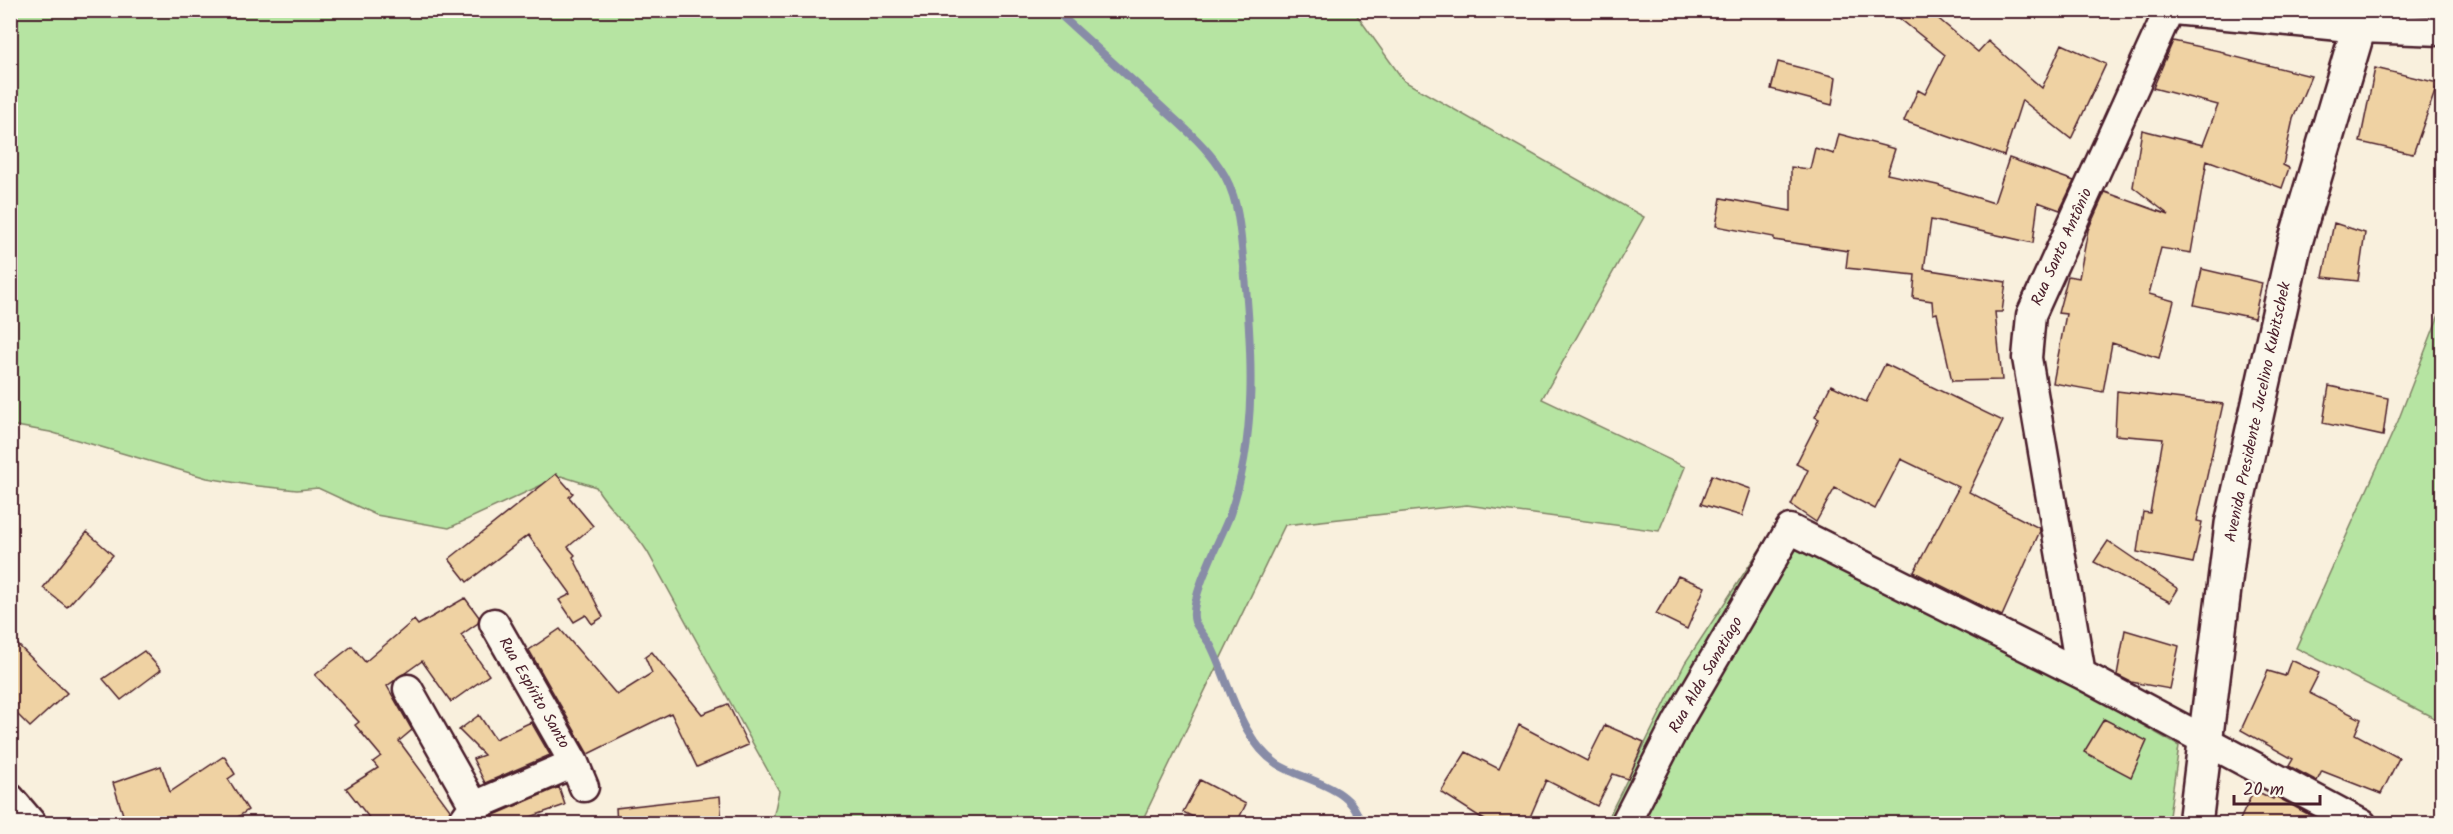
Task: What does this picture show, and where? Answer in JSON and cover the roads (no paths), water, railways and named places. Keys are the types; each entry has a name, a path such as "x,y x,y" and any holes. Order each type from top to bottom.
{"street":[{"name":"Rua Santo Antônio","path":"2081,674 2027,358 2031,315 2169,10"},
{"path":"2174,10 2362,19 2442,31"},
{"name":"Avenida Presidente Jucelino Kubitschek","path":"2195,824 2232,524 2294,246 2362,19"},
{"name":"Rua Alda Sanatiago","path":"1624,824 1678,721 1790,529 2081,674"},
{"name":"Rua Espírito Santo","path":"408,689 467,815 579,775 494,623"},
{"path":"2081,674 2361,824"},
{"path":"10,798 32,824"}],"waterway":[{"path":"1055,10 1197,140 1220,168 1232,191 1240,229 1247,297 1250,361 1249,424 1238,487 1229,517 1200,586 1194,613 1195,622 1211,646 1245,726 1264,753 1277,764 1326,786 1349,801 1356,811 1360,824"}]}
